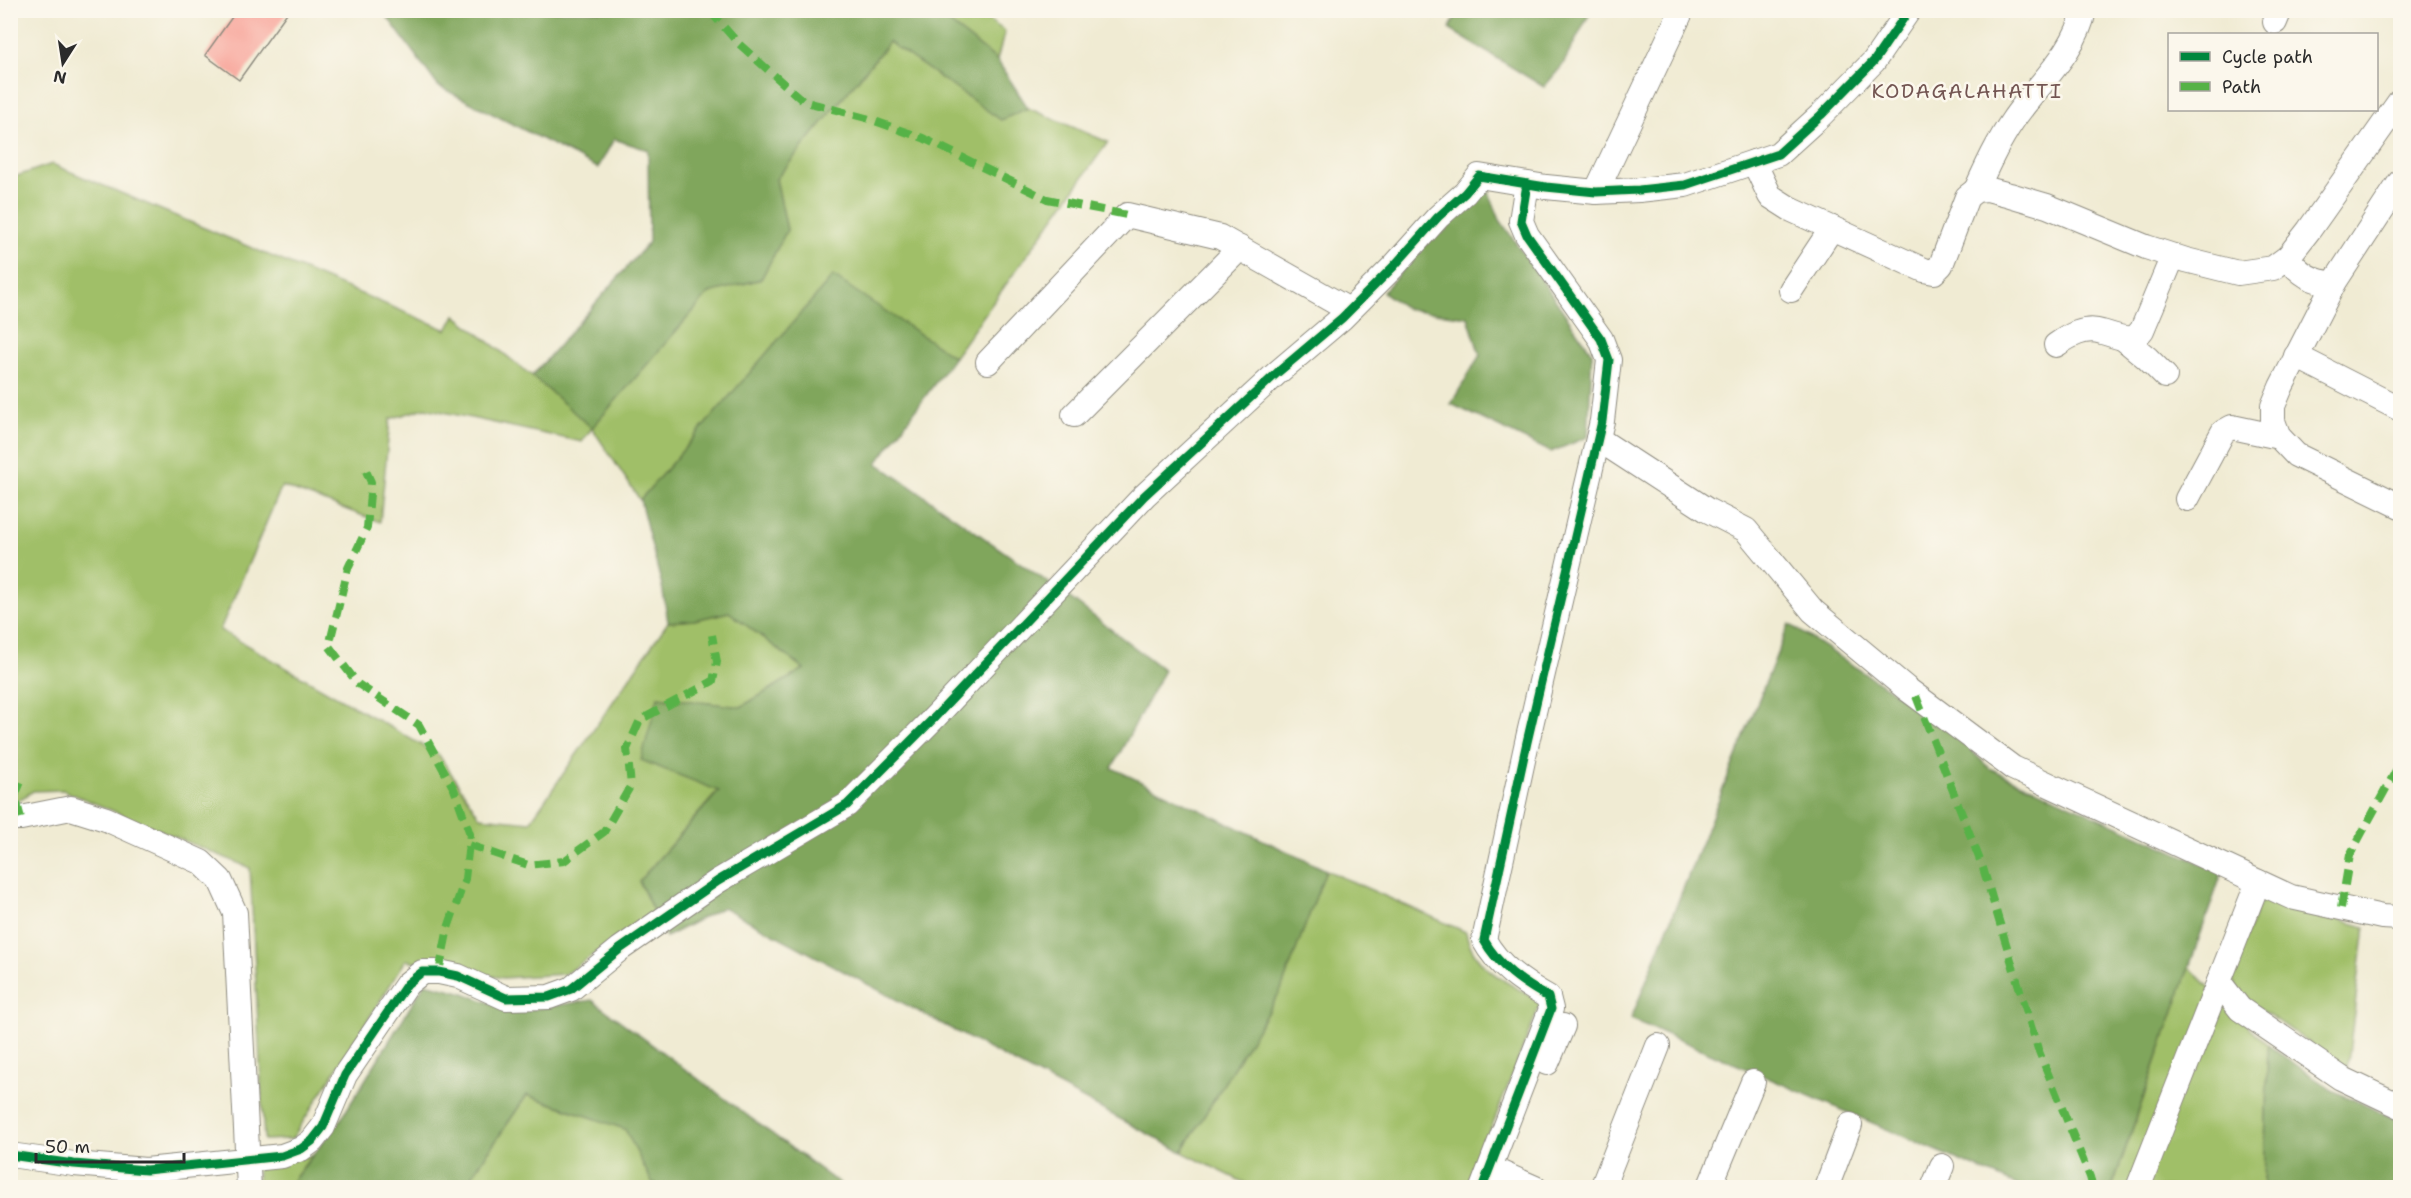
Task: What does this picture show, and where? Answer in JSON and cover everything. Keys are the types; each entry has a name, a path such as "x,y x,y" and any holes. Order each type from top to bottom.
{"street":[{"path":"1596,192 1682,10"},
{"path":"10,1155 74,1164 146,1170 294,1153 312,1141 323,1127 345,1075 407,984 422,972 439,972 458,976 506,998 549,997 572,989 620,949 718,881 847,805 935,717 1143,496 1349,310 1438,216 1465,194 1479,176 1596,192 1685,185 1778,154 1821,115 1874,61 1909,10"},
{"path":"1754,162 1770,196 1832,228 1924,270 1934,272 1941,265 1967,198 1976,190 1998,144 2038,85 2058,64 2082,20 2084,10"},
{"path":"1976,190 1987,189 2047,206 2173,256 2238,273 2273,268 2288,257 2400,101"},
{"path":"2400,182 2334,283 2273,406 2273,421 2279,437 2296,455 2400,506"},
{"path":"1482,1188 1551,1009 1548,997 1526,985 1491,955 1484,940 1527,742 1602,421 1609,360 1600,339 1527,235 1521,221 1527,184"},
{"path":"988,362 1128,215 1221,237 1349,310"},
{"path":"1791,290 1832,228"},
{"path":"1074,414 1240,248"},
{"path":"2124,339 2135,338 2142,330 2173,256"},
{"path":"2288,257 2295,267 2308,276 2323,283 2334,283"},
{"path":"2056,345 2087,330 2099,330 2124,339 2165,376"},
{"path":"2296,356 2400,409"},
{"path":"2187,499 2223,432 2232,427 2279,437"},
{"path":"1598,439 1707,510 1746,530 1813,611 1907,689 2013,768 2291,897 2382,917 2400,918"},
{"path":"10,818 71,808 106,819 201,862 220,880 235,913 249,1188"},
{"path":"2138,1188 2258,882"},
{"path":"2219,982 2241,1009 2341,1078 2400,1106"},
{"path":"1535,1188 1499,1180 1563,1026"},
{"path":"1602,1188 1658,1046"},
{"path":"1709,1188 1753,1082"},
{"path":"1826,1188 1850,1125"}],"green space":[{"path":"383,11 934,11 997,60 1028,108 1001,120 889,42 776,179 787,230 761,279 709,293 592,428 532,376 649,242 648,150 614,139 598,168 438,86"},
{"path":"934,11 1007,11 984,17 1005,31 997,60"},
{"path":"1459,11 1591,11 1562,66 1544,87 1449,29"},
{"path":"889,42 1001,120 1028,108 1108,142 954,357 833,277 640,500 592,428 582,442 425,408 390,419 380,522 282,486 220,630 439,755 480,817 530,822 668,622 694,620 729,612 804,669 741,707 658,697 719,790 639,881 654,913 565,974 503,978 406,960 292,1139 264,1140 250,868 63,790 33,791 11,805 11,178 52,164 447,330 455,315 592,427 709,293 761,279 787,230 776,179"},
{"path":"1488,190 1500,220 1592,353 1588,437 1551,452 1451,404 1480,355 1468,317 1407,309 1383,292 1458,207"},
{"path":"833,276 954,357 877,463 1066,595 1164,670 1112,768 1326,870 1281,990 1182,1152 723,907 666,937 639,881 719,791 641,760 658,697 741,707 804,669 729,612 694,620 668,622 662,586 640,500"},
{"path":"1789,624 1949,728 1989,768 2222,873 2112,1187 2021,1187 1631,1019"},
{"path":"1326,870 1466,932 1476,956 1485,966 1495,975 1541,1002 1468,1187 1253,1187 1182,1152 1281,990"},
{"path":"2263,897 2365,927 2347,1069 2242,996 2229,974"},
{"path":"2189,967 2268,1045 2264,1187 2112,1188"},
{"path":"425,983 461,992 514,1012 592,1000 841,1185 839,1188 662,1187 652,1182 625,1129 527,1095 464,1187 299,1188 292,1182 341,1119"},
{"path":"2268,1045 2332,1090 2400,1121 2400,1187 2264,1187"},
{"path":"527,1095 625,1129 652,1182 662,1187 464,1188"},
{"path":"312,1155 292,1182 299,1187 257,1188 258,1166"}],"building":[{"path":"237,10 289,10 239,80 205,55"}],"marked path":[{"path":"709,10 738,43 803,101 866,118 923,138 1047,199 1127,215"},
{"path":"366,471 371,482 367,528 348,568 329,646 358,684 419,725 454,789 470,834 465,879 448,928 439,972"},
{"path":"469,845 528,865 564,861 604,832 631,785 627,749 640,720 713,681 717,662 712,635"},
{"path":"1916,696 1983,868 2038,1049 2093,1188"},
{"path":"2341,908 2350,855 2400,763"},
{"path":"21,818 15,796 23,777"}],"cycle path":[{"path":"10,1155 74,1164 146,1170 282,1156 301,1149 312,1141 323,1127 345,1075 407,984 422,972 439,972 458,976 506,998 549,997 571,989 620,949 718,881 847,805 935,717 1144,496 1277,373 1342,318 1479,176 1546,187 1596,192 1639,190 1685,185 1778,154 1821,115 1874,61 1909,10"},
{"path":"1482,1188 1551,1009 1548,997 1529,986 1504,966 1484,940 1527,742 1602,421 1609,360 1601,339 1527,235 1521,221 1527,184"}],"district":[{"name":"KODAGALAHATTI","path":"1967,91"}]}
